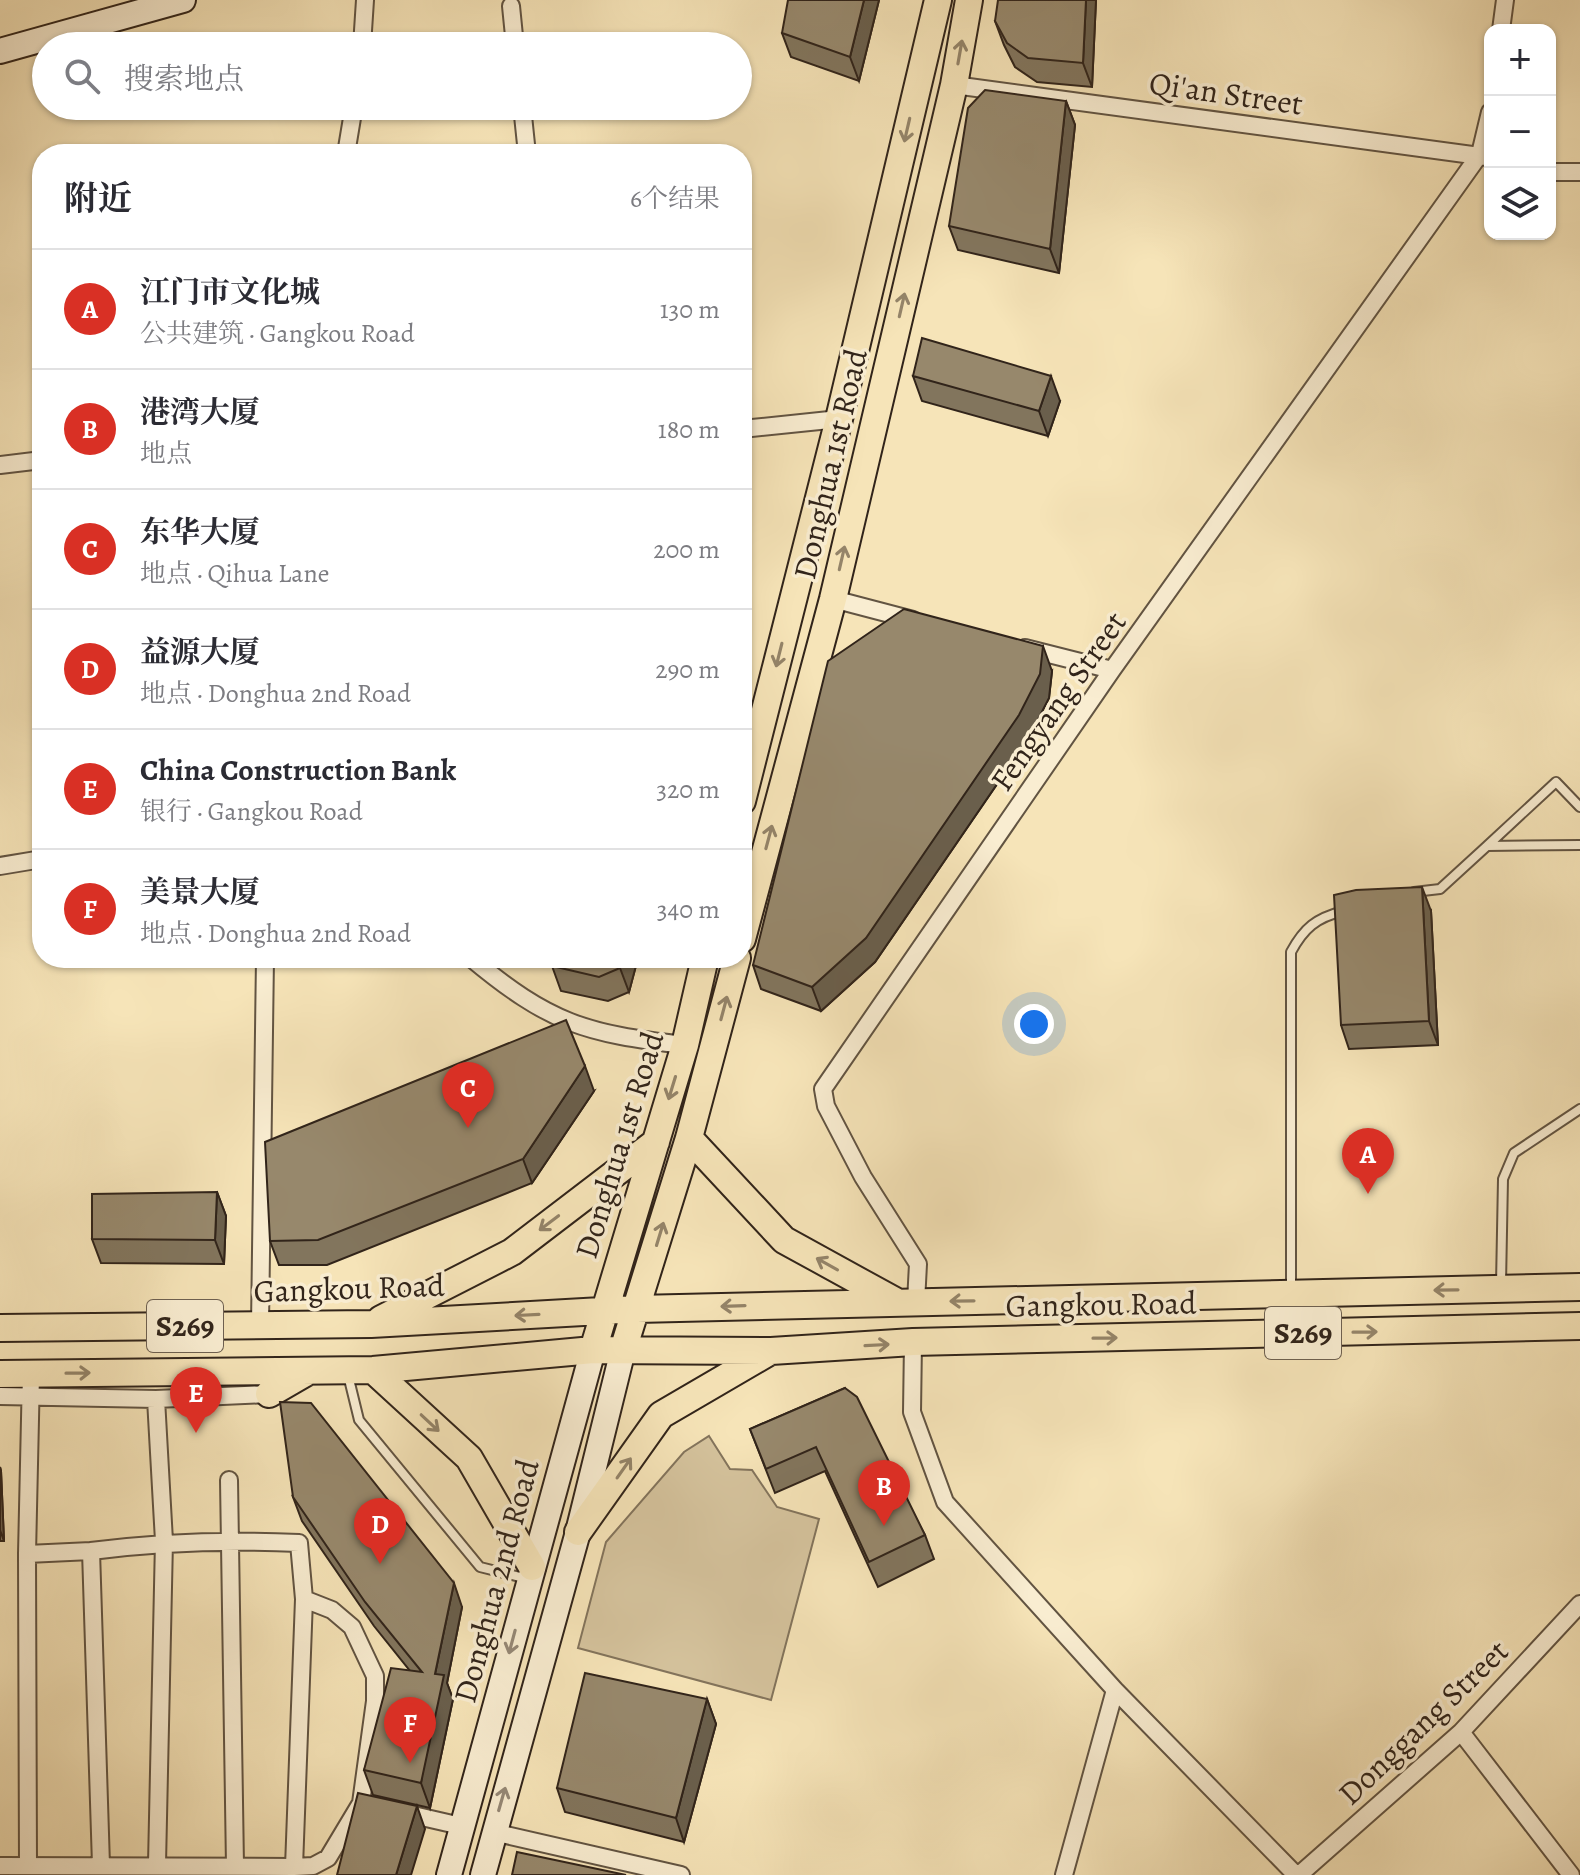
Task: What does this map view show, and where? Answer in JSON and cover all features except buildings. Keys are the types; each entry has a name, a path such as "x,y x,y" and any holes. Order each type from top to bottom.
{"main road":[{"path":"68,32 183,0"},
{"name":"Donghua 1st Road","path":"752,762 839,419 938,0"},
{"name":"Donghua 1st Road","path":"752,902 833,599 954,85 969,0"},
{"path":"0,51 32,42"},
{"name":"Donghua 1st Road","path":"593,1350 685,1045 703,968"},
{"name":"Donghua 1st Road","path":"623,1350 689,1138 734,968"},
{"path":"689,1138 784,1240 906,1302"},
{"path":"371,1324 512,1252 656,1142"},
{"name":"Gangkou Road","path":"637,1309 1580,1287"},
{"path":"1027,1340 1028,1299"},
{"name":"S269","path":"605,1311 637,1309"},
{"name":"Gangkou Road","path":"0,1328 371,1324 605,1311"},
{"path":"240,1371 249,1326"},
{"name":"Gangkou Road","path":"623,1350 771,1351 913,1342 1580,1326"},
{"name":"Donghua 2nd Road","path":"449,1875 593,1350"},
{"name":"S269","path":"0,1374 31,1385 240,1371 360,1370 623,1350"},
{"name":"Donghua 2nd Road","path":"483,1875 578,1532 623,1350"},
{"path":"578,1532 661,1415 771,1351"},
{"path":"269,1394 311,1370"},
{"path":"360,1370 469,1458 530,1573"}],"street":[{"path":"363,32 365,0"},
{"path":"1502,24 1505,0"},
{"path":"511,6 514,32"},
{"name":"Qi'an Street","path":"954,85 1484,156"},
{"path":"348,144 352,120"},
{"path":"523,120 526,144"},
{"name":"Fengyang Street","path":"906,1302 918,1264 863,1177 826,1106 823,1089 1112,670 1484,157"},
{"path":"1556,172 1580,172"},
{"path":"752,428 839,419"},
{"path":"0,465 32,461"},
{"path":"833,599 936,625"},
{"path":"1009,644 1112,670"},
{"path":"0,866 32,861"},
{"path":"249,1326 265,968"},
{"path":"484,968 529,1004 572,1025 620,1038 685,1045"},
{"path":"913,1342 912,1412 945,1502 1115,1690 1298,1875"},
{"path":"0,1396 31,1385 156,1399 269,1394"},
{"path":"28,1866 27,1554 31,1385"},
{"path":"156,1399 164,1541 157,1864"},
{"path":"229,1480 235,1866"},
{"path":"27,1554 91,1551 164,1541 299,1543 304,1599 294,1867"},
{"path":"91,1551 101,1865"},
{"path":"0,1866 157,1864 217,1870 235,1866 313,1866 328,1858 376,1806 375,1676 352,1627 332,1610 304,1599"},
{"name":"Donggang Street","path":"1298,1875 1461,1732 1580,1604"},
{"path":"1064,1875 1115,1690"},
{"path":"1461,1732 1571,1875"},
{"path":"376,1806 461,1826"},
{"path":"493,1832 681,1875"},
{"path":"326,1875 328,1858"}],"lane":[{"path":"1398,896 1440,889 1556,782 1580,807"},
{"path":"1487,846 1580,845"},
{"path":"1291,1294 1291,952 1301,933 1318,918 1358,907"},
{"path":"1501,1289 1503,1179 1514,1153 1580,1109"},
{"path":"360,1370 359,1420 480,1567 530,1573"}],"shaded area":[{"path":"709,1436 730,1469 752,1470 777,1507 819,1519 771,1700 578,1648 606,1542 684,1452"}],"place":[{"name":"东华大厦","path":"468,1128"},
{"name":"江门市文化城","path":"1368,1194"},
{"name":"China Construction Bank","path":"196,1433"},
{"name":"港湾大厦","path":"884,1526"},
{"name":"益源大厦","path":"380,1564"},
{"name":"美景大厦","path":"410,1763"}]}
